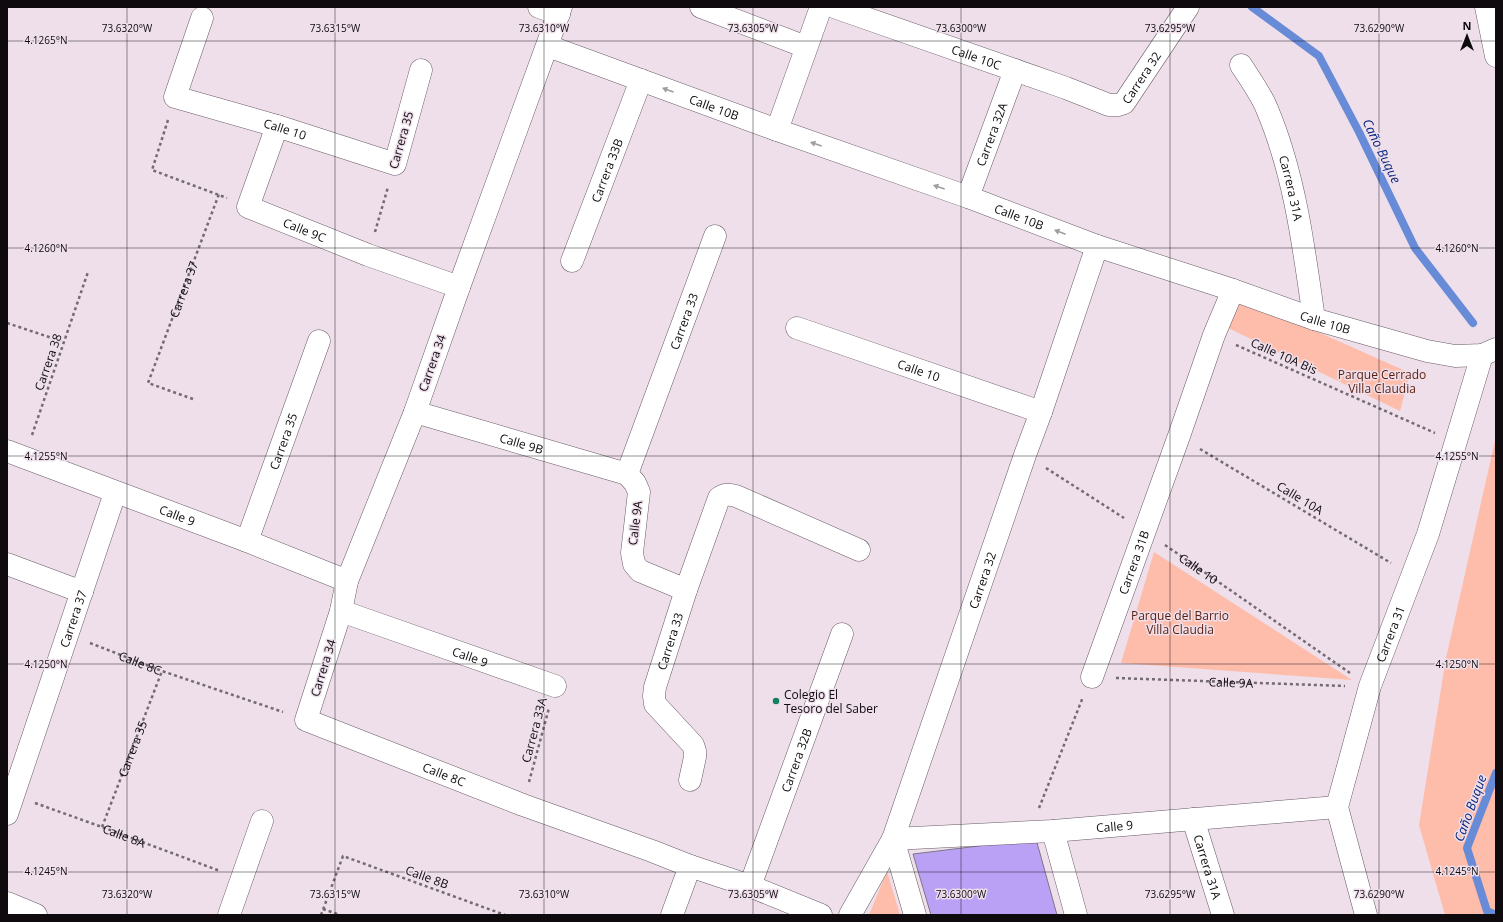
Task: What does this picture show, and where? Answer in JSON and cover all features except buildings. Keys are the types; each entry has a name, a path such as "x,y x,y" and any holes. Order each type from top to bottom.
{"street":[{"path":"700,7 806,47"},
{"path":"777,130 821,7"},
{"name":"Calle 10C","path":"834,7 1015,70 1109,105 1118,105"},
{"name":"Carrera 32","path":"1118,105 1124,103 1130,95 1188,7"},
{"path":"1486,7 1496,56"},
{"name":"Carrera 34","path":"306,720 341,611 347,581 415,412 548,46 553,9"},
{"path":"175,97 202,18"},
{"name":"Calle 10B","path":"548,46 777,130 968,197 1097,246 1233,290 1314,320 1427,352 1455,356 1489,352"},
{"name":"Carrera 31A","path":"1241,65 1267,108 1287,164 1306,262 1314,320"},
{"name":"Carrera 35","path":"394,164 421,70"},
{"name":"Carrera 32A","path":"968,197 1015,70"},
{"name":"Carrera 33B","path":"572,261 641,80"},
{"name":"Calle 10","path":"175,97 277,126 394,164"},
{"path":"248,207 277,126"},
{"name":"Calle 9C","path":"248,207 368,255 459,288"},
{"name":"Carrera 33","path":"627,474 715,236"},
{"name":"Carrera 32","path":"893,839 1097,246"},
{"name":"Carrera 31B","path":"1092,677 1214,335 1233,290"},
{"name":"Calle 10","path":"797,328 1041,412"},
{"name":"Carrera 35","path":"247,541 319,341"},
{"name":"Carrera 31","path":"1337,807 1370,686 1428,534 1456,442 1489,352"},
{"name":"Calle 9B","path":"415,412 627,474"},
{"name":"Calle 9","path":"15,454 115,493 247,541 347,581"},
{"name":"Calle 9A","path":"627,474 635,483 639,492 632,553 634,564 640,571 686,590"},
{"name":"Carrera 37","path":"9,801 68,634 115,493"},
{"name":"Carrera 33","path":"690,780 695,751 693,746 655,704 654,696 655,687 686,590 719,498 723,495 730,494 736,496 859,550"},
{"path":"7,564 82,592"},
{"name":"Calle 9","path":"341,611 555,686"},
{"name":"Carrera 32B","path":"750,886 842,634"},
{"name":"Calle 8C","path":"306,720 523,805 690,866 750,886 821,915"},
{"path":"1337,807 1366,915"},
{"name":"Calle 9","path":"893,839 1053,831 1337,807"},
{"name":"Carrera 31A","path":"1193,819 1223,915"},
{"path":"228,915 262,821"},
{"path":"1053,831 1076,915"},
{"path":"850,915 893,839"},
{"path":"893,839 915,915"},
{"path":"672,915 690,866"},
{"path":"7,903 36,915"}],"path":[{"path":"175,97 152,170 219,194 248,207"},
{"name":"Carrera 35","path":"368,255 394,164"},
{"name":"Carrera 37","path":"193,399 148,384 219,194"},
{"name":"Carrera 38","path":"15,454 64,342 88,272"},
{"path":"7,323 64,342"},
{"name":"Calle 10A Bis","path":"1214,335 1456,442"},
{"name":"Calle 10A","path":"1179,436 1412,576"},
{"name":"Calle 10","path":"1025,454 1144,531 1370,686"},
{"name":"Calle 8C","path":"68,634 162,671 306,720"},
{"name":"Carrera 35","path":"102,827 162,671"},
{"path":"1029,832 1092,677"},
{"name":"Calle 9A","path":"1092,677 1370,686"},
{"name":"Carrera 33A","path":"523,805 555,686"},
{"name":"Calle 8A","path":"9,801 102,827 241,879"},
{"name":"Calle 8B","path":"323,909 343,856 504,915"},
{"path":"321,915 323,909 340,915"}],"green space":[{"name":"Parque Cerrado Villa Claudia","path":"1235,295 1410,373 1400,411 1220,324"},
{"path":"1496,436 1496,915 1445,915 1419,825 1446,658"},
{"name":"Parque del Barrio Villa Claudia","path":"1154,552 1352,680 1121,663"},
{"path":"887,871 900,915 869,915"}],"waterway":[{"name":"Caño Buque","path":"1252,7 1319,56 1359,132 1415,248 1473,323"},
{"name":"Caño Buque","path":"1496,773 1467,848 1487,911 1496,915"}],"place":[{"name":"Colegio El Tesoro del Saber","path":"776,701"}]}
